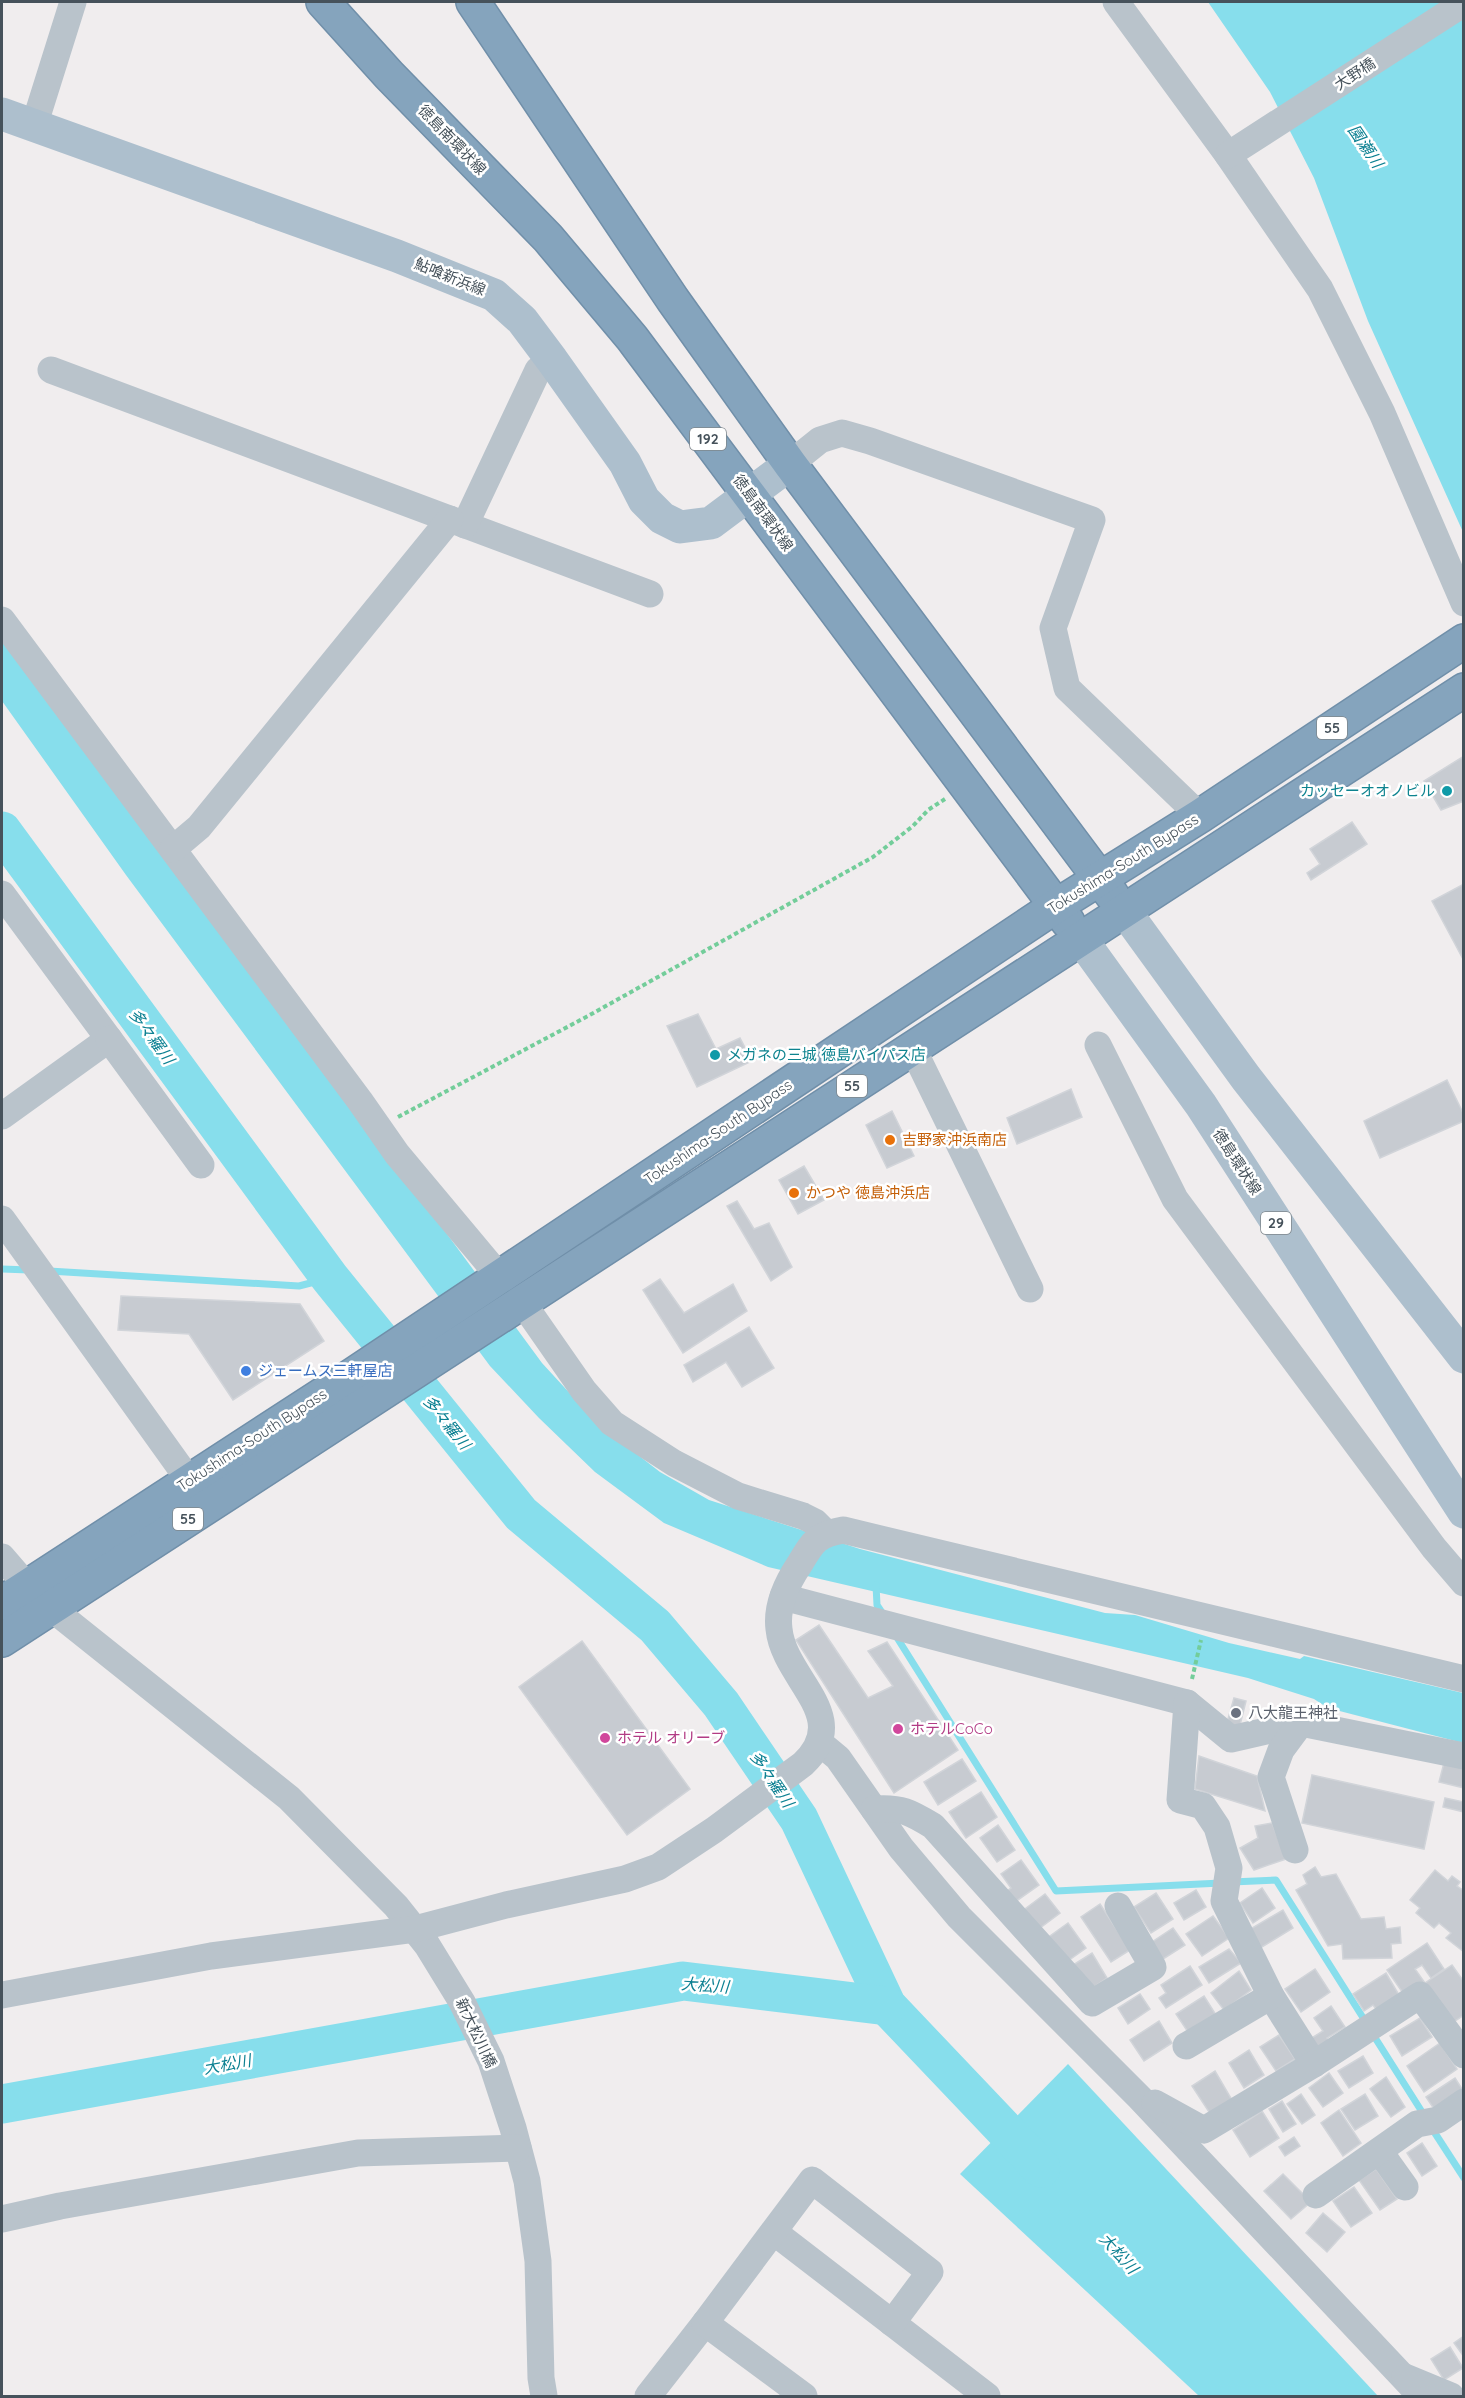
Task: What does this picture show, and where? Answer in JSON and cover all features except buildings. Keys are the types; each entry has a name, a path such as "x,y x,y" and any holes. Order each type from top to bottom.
{"highway":[{"name":"徳島南環状線","path":"323,2 389,75 548,238 632,338 1081,939"},
{"path":"472,2 673,300 789,464 1124,910"},
{"name":"Tokushima-South Bypass","path":"14,1594 354,1374 1056,906 1200,816 1464,641"},
{"name":"Tokushima-South Bypass","path":"2,1640 1464,690"}],"main road":[{"name":"鮎喰新浜線","path":"2,114 397,256 494,295 522,320 552,360 625,463 644,500 662,518 680,527 711,523 789,464"},
{"path":"1124,910 1246,1078 1464,1357"},
{"name":"徳島環状線","path":"1081,939 1201,1105 1464,1512"}],"street":[{"path":"34,126 73,2"},
{"path":"1116,2 1237,150 1320,289 1382,413 1464,603"},
{"name":"大野橋","path":"1237,150 1464,3"},
{"path":"173,849 199,827 458,522 538,370 552,360"},
{"path":"51,370 650,594"},
{"path":"789,464 820,440 842,433 1092,520 1053,628 1067,688 1200,816"},
{"path":"2,620 397,1154 497,1279"},
{"path":"2,894 201,1165"},
{"path":"2,1116 109,1039"},
{"path":"1098,1045 1175,1199 1434,1548 1464,1583"},
{"path":"912,1047 1030,1289"},
{"path":"2,1219 189,1480"},
{"path":"516,1305 612,1423 674,1463 738,1496 803,1516 815,1522 820,1536"},
{"path":"2,1995 211,1956 421,1937 506,1905 625,1879 658,1867 803,1764 820,1743 822,1728 818,1706 788,1662 779,1632 778,1618 786,1590 820,1536 843,1530 1464,1680"},
{"name":"新大松川橋","path":"2,1557 14,1594 51,1608 289,1798 396,1906 421,1937 462,2002 491,2061 527,2181 538,2261 541,2378 544,2397"},
{"path":"786,1590 1188,1696 1232,1739 1302,1723 1464,1756"},
{"path":"1188,1696 1180,1800 1203,1806 1217,1827 1229,1868 1224,1901 1271,1996 1314,2064"},
{"path":"1295,1850 1271,1777 1281,1750 1302,1723"},
{"path":"820,1743 838,1758 901,1848 959,1917 1139,2097 1421,2397"},
{"path":"874,1809 906,1810 933,1826 1092,2003 1153,1967 1118,1905"},
{"path":"1139,2097 1161,2105 1204,2130 1314,2064 1420,1995 1464,2055"},
{"path":"1186,2046 1271,1996"},
{"path":"1316,2195 1417,2124 1438,2120 1464,2102"},
{"path":"2,2219 60,2206 358,2153 515,2138"},
{"path":"1380,2152 1405,2187"},
{"path":"648,2397 812,2180 930,2272 892,2323"},
{"path":"774,2232 987,2397"},
{"path":"705,2323 804,2397"},
{"path":"1401,2375 1453,2397 1464,2391"}],"path":[{"path":"380,1128 438,1094 588,1016 873,857 913,826 928,810 966,785"},
{"path":"1188,1696 1203,1632"}],"water":[{"name":"園瀬川","path":"1208,2 1463,2 1463,532 1368,321 1314,178 1270,92"},
{"path":"2,630 542,1363 598,1424 660,1472 709,1500 860,1549 1105,1613 1135,1615 1229,1643 1300,1659 1304,1656 1463,1693 1463,1743 1328,1708 1314,1699 1248,1678 768,1567 664,1523 595,1472 490,1366 126,875 2,701"},
{"path":"1068,2064 1378,2396 1199,2396 960,2174"}],"waterway":[{"name":"多々羅川","path":"2,831 330,1278 521,1514 655,1626 721,1704 799,1819 887,2006 1041,2168"},
{"path":"2,1269 29,1270"},
{"path":"49,1271 299,1286 330,1278"},
{"path":"876,1585 877,1605 883,1614"},
{"path":"896,1636 1056,1891 1221,1883"},
{"path":"1232,1882 1276,1880 1367,2024"},
{"name":"大松川","path":"2,2104 683,1981 887,2006"},
{"path":"1372,2033 1424,2115"},
{"path":"1431,2127 1464,2178"}],"place":[{"name":"カッセーオオノビル","path":"1447,791"},
{"name":"メガネの三城 徳島バイパス店","path":"715,1055"},
{"name":"吉野家沖浜南店","path":"890,1140"},
{"name":"かつや 徳島沖浜店","path":"794,1193"},
{"name":"ジェームス三軒屋店","path":"246,1371"},
{"name":"八大龍王神社","path":"1236,1713"},
{"name":"ホテルCoCo","path":"898,1729"},
{"name":"ホテル オリーブ","path":"605,1738"}]}
